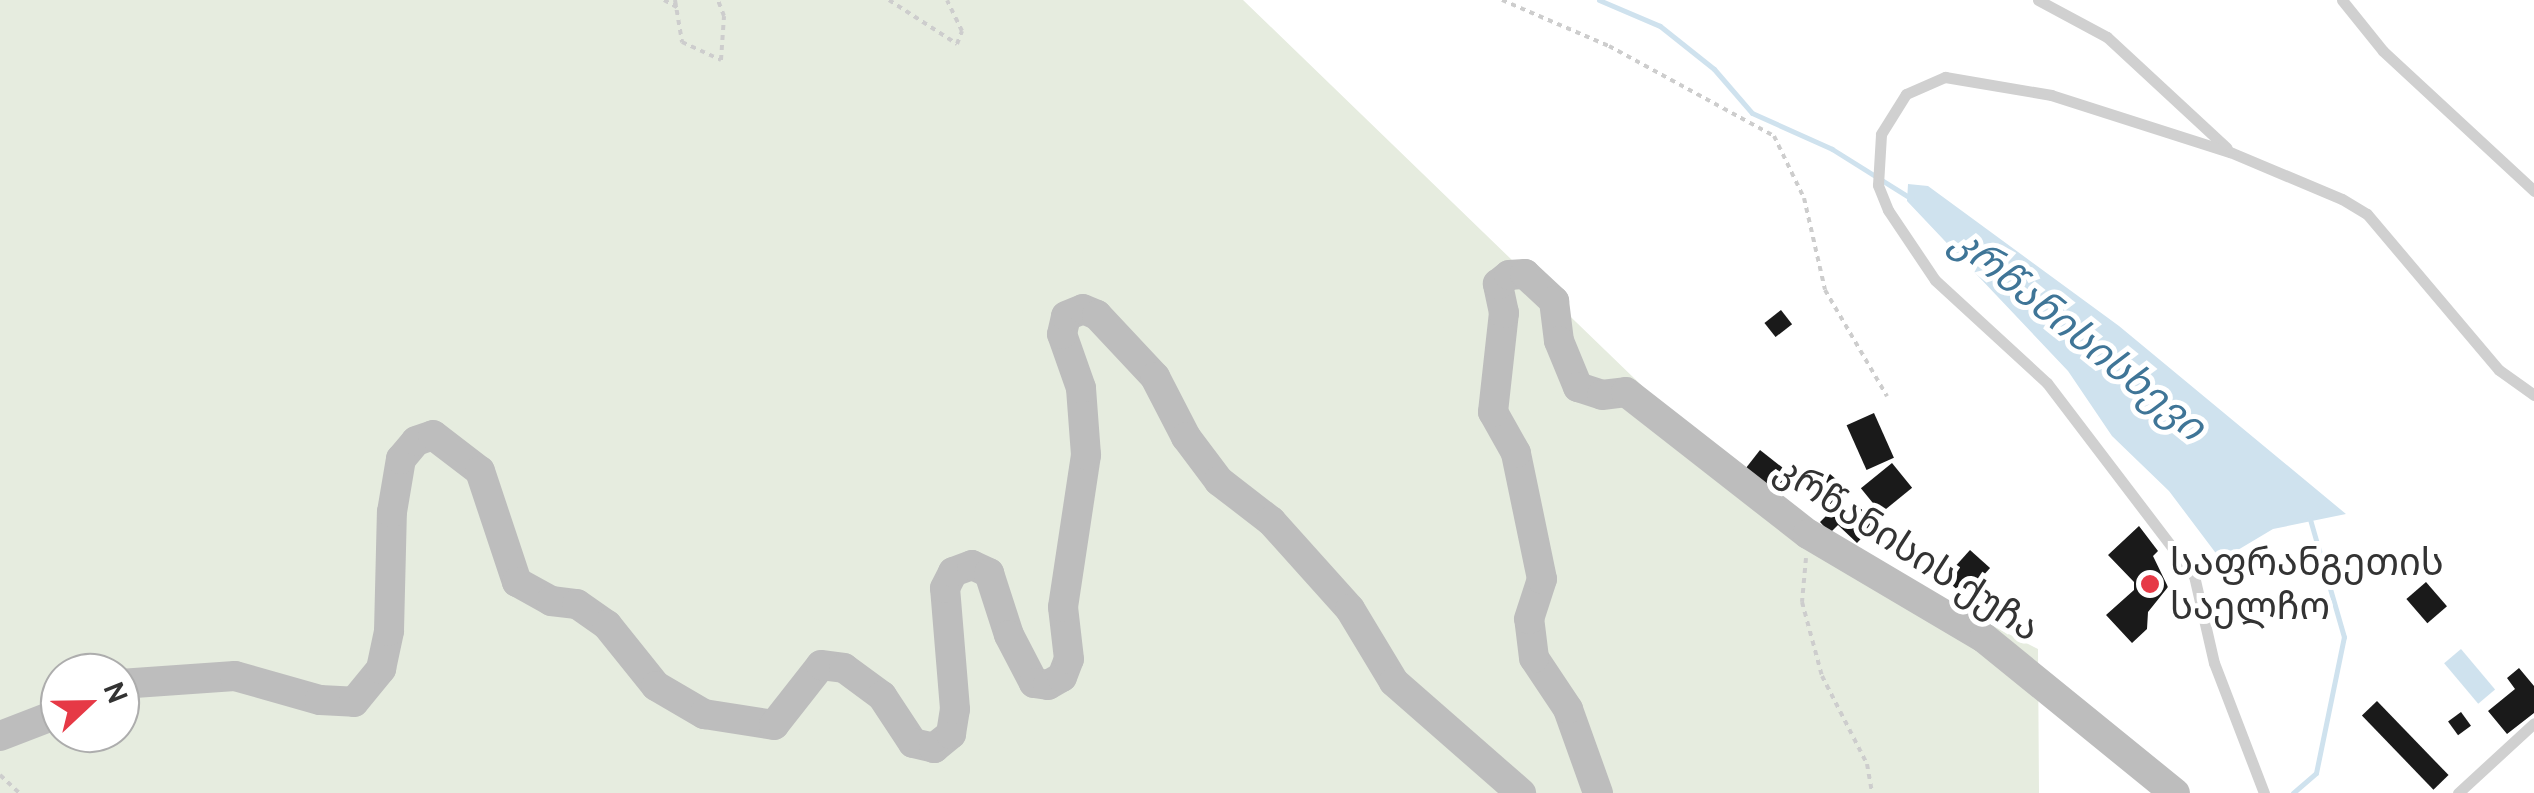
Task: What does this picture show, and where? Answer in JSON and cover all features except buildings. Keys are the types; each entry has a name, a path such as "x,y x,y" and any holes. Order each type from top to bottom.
{"street":[{"name":"კრწანისის ქუჩა","path":"1598,793 1568,709 1534,658 1529,619 1542,579 1516,453 1493,412 1504,313 1498,284 1509,275 1525,274 1554,301 1559,342 1578,386 1602,395 1626,392 1808,534 1984,638 2175,793"},
{"path":"140,683 235,676 320,700 354,702 381,670 389,630 392,512 401,458 416,440 434,435 480,472 517,582 551,601 577,604 607,625 656,686 704,714 774,724 821,665 844,668 882,696 913,744 934,748 951,734 955,709 945,588 953,572 972,565 989,573 1009,635 1034,682 1048,685 1062,677 1069,660 1063,607 1086,455 1082,388 1062,334 1066,316 1083,309 1097,314 1155,378 1219,481 1270,521 1350,609 1394,682 1522,793"},
{"path":"0,736 40,721"}],"lane":[{"path":"2038,0 2106,37 2230,152"},
{"path":"2342,0 2384,51 2534,191"},
{"path":"2261,789 2214,663 2194,576 2046,382 1935,280 1888,210 1878,185 1881,134 1906,94 1945,77 2051,95 2230,152 2367,214 2498,370 2534,395"},
{"path":"2458,793 2534,724"}],"path":[{"path":"664,0 680,9"},
{"path":"676,0 682,42 721,60 724,16 718,0"},
{"path":"889,0 957,44 962,31 947,0"},
{"path":"1502,0 1610,46 1774,136 1804,198 1825,290 1887,396"},
{"path":"1808,534 1802,602 1822,676 1867,764 1872,793"},
{"path":"0,775 19,793"}],"shaded area":[{"path":"0,0 1243,0 1725,466 1835,545 2038,649 2039,793 0,793"}],"water":[{"path":"1908,184 1928,186 2119,326 2346,514 2273,529 2221,560 2169,491 2112,436 2068,371 1907,201"},
{"path":"2461,649 2495,690 2478,704 2444,663"}],"waterway":[{"name":"კრწანისისხევი","path":"1599,0 1660,26 1714,69 1752,113 1832,149 1912,199"},
{"name":"კრწანისისხევი","path":"2293,793 2316,773 2344,637 2310,519"}],"place":[{"name":"საფრანგეთის საელჩო","path":"2150,584"}]}
